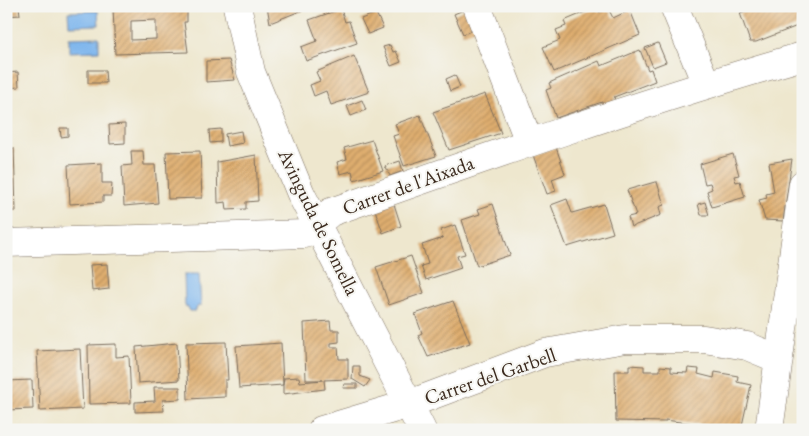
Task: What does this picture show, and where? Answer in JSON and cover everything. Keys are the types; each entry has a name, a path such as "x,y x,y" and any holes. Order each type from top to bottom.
{"street":[{"name":"Avinguda de Somella","path":"237,6 251,72 301,194 422,430"},
{"path":"477,6 529,142"},
{"path":"674,6 706,84"},
{"name":"Carrer de l'Aixada","path":"6,243 306,234 331,212 529,142 706,84 803,56"},
{"path":"770,430 778,359 803,184"},
{"name":"Carrer del Garbell","path":"322,430 409,404 545,353 624,339 704,339 747,346 778,359"}],"water":[{"path":"98,11 99,25 69,26 68,12"},
{"path":"99,37 99,51 69,52 69,38"},
{"path":"184,274 199,274 201,306 198,306 195,311 190,311 185,306"}],"building":[{"path":"6,6 19,6 20,15 6,16"},
{"path":"187,6 187,22 184,22 188,52 115,54 113,8","holes":["156,20 156,39 131,40 131,21"]},
{"path":"267,6 313,6 270,23"},
{"path":"760,6 793,6 800,25 756,42 750,42 740,13"},
{"path":"597,7 599,12 608,8 613,18 630,10 640,35 554,72 543,47 560,40 556,30 566,26 564,21"},
{"path":"468,8 476,29 463,34 454,14"},
{"path":"341,9 345,22 349,21 357,43 306,61 301,47 317,41 309,20"},
{"path":"376,13 383,28 368,34 361,19"},
{"path":"658,43 666,62 653,67 645,48"},
{"path":"390,45 393,52 396,51 401,62 391,66 383,47"},
{"path":"640,50 648,70 651,69 655,81 614,97 615,101 603,105 602,102 556,118 546,90 551,88 549,83 599,61 601,66"},
{"path":"354,56 369,92 331,105 326,91 314,96 310,85 320,81 316,72"},
{"path":"229,60 235,80 206,82 206,61"},
{"path":"88,70 105,70 106,83 88,83"},
{"path":"18,72 19,87 6,88 6,73"},
{"path":"455,75 460,87 450,91 446,79"},
{"path":"485,94 501,133 449,150 433,112"},
{"path":"362,100 366,110 351,116 347,106"},
{"path":"420,115 436,156 404,166 393,136 399,134 395,124"},
{"path":"125,124 125,143 110,144 109,125"},
{"path":"60,128 68,128 68,136 61,137"},
{"path":"221,129 221,142 210,143 209,130"},
{"path":"241,131 243,143 227,146 225,134"},
{"path":"372,140 383,171 354,180 352,171 340,174 337,162 347,159 344,148"},
{"path":"556,147 565,174 552,179 556,191 547,194 533,155"},
{"path":"14,148 16,211 6,211 6,149"},
{"path":"131,151 143,151 144,165 155,165 158,203 124,206 122,166 132,165"},
{"path":"200,151 202,198 168,199 166,152"},
{"path":"733,154 739,175 734,176 736,182 740,181 745,197 712,207 707,191 712,189 710,183 705,184 700,164"},
{"path":"256,155 258,201 246,202 246,209 227,210 226,202 218,203 217,162"},
{"path":"792,159 783,221 765,220 759,200 767,198 766,194 774,192 769,163"},
{"path":"400,161 403,171 390,176 385,166"},
{"path":"102,163 102,183 112,183 111,196 103,196 103,202 70,204 68,165"},
{"path":"657,182 664,205 659,207 661,215 631,227 628,217 636,215 627,190"},
{"path":"567,199 572,213 604,204 613,233 567,247 551,205"},
{"path":"393,201 401,226 383,233 374,207"},
{"path":"705,202 709,215 701,215 698,204"},
{"path":"493,204 510,255 477,266 462,220 480,214 478,209"},
{"path":"455,225 465,254 457,256 461,268 426,280 421,266 428,264 422,245 443,238 441,230"},
{"path":"411,256 424,293 389,305 376,267"},
{"path":"107,264 109,289 92,291 90,265"},
{"path":"453,301 470,343 428,357 418,335 422,333 415,314"},
{"path":"330,321 331,330 339,330 339,342 331,343 331,347 338,347 339,359 348,359 348,379 324,380 325,389 283,394 284,378 299,377 300,382 323,380 306,380 304,323"},
{"path":"226,342 228,380 225,380 225,397 188,399 186,343"},
{"path":"177,343 179,380 138,383 136,347"},
{"path":"281,343 283,385 239,388 236,346"},
{"path":"116,344 116,357 129,356 131,403 89,404 88,345"},
{"path":"80,349 83,409 40,411 37,351"},
{"path":"629,365 644,366 644,371 660,371 660,366 671,367 671,372 687,373 688,368 699,369 698,374 714,378 715,372 738,376 737,382 751,385 741,430 665,420 665,422 616,421 615,371 629,371"},
{"path":"353,366 360,366 360,376 370,380 365,387 352,379"},
{"path":"32,380 33,409 6,410 6,381"},
{"path":"344,384 357,384 357,388 343,388"},
{"path":"154,387 180,387 180,399 163,400 164,411 135,412 135,402 155,401"}]}
